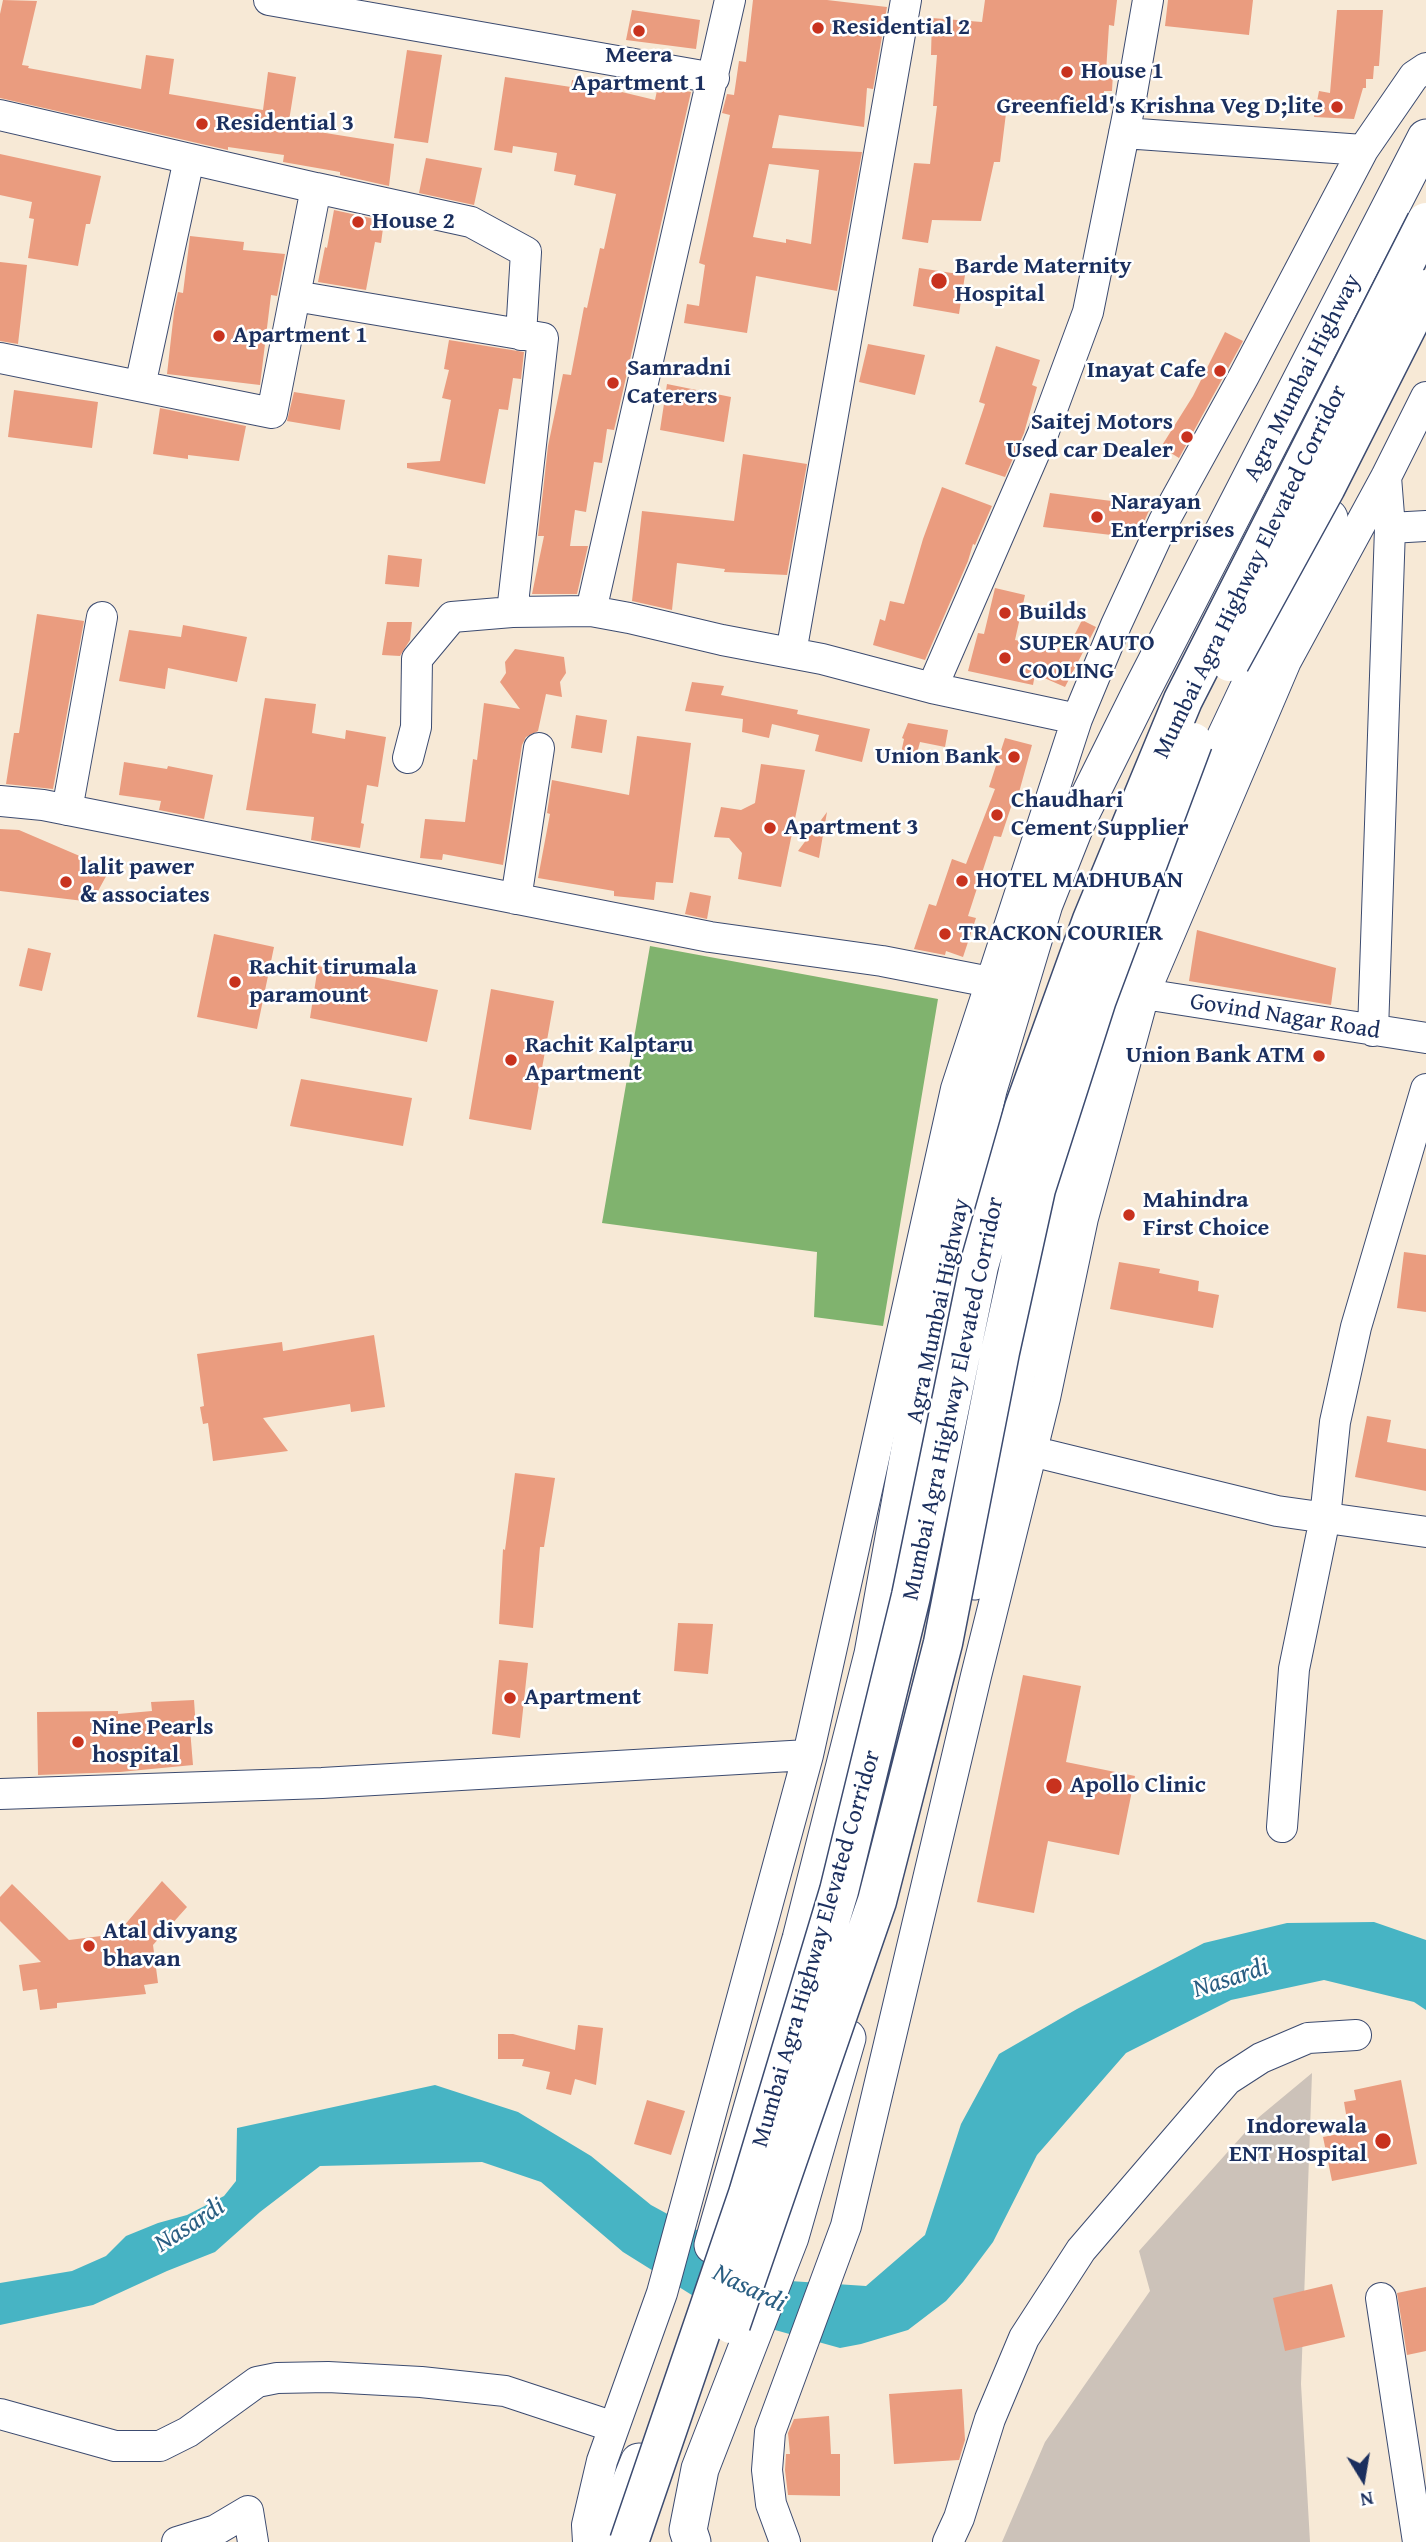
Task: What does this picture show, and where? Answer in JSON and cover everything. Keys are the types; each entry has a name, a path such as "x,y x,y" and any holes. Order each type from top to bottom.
{"highway":[{"name":"Mumbai Agra Highway Elevated Corridor","path":"629,2542 748,2194 839,1891 911,1597 979,1266 1024,1108 1092,919 1183,700 1426,222"},
{"name":"Mumbai Agra Highway Elevated Corridor","path":"653,2542 877,1901 943,1643 1000,1352 1036,1189 1097,999 1209,701 1326,487 1426,289"}],"main road":[{"name":"Agra Mumbai Highway","path":"607,2542 685,2343 802,1939 873,1654 925,1366 988,1090 1044,904 1077,821 1147,680 1426,138"},
{"path":"692,2542 688,2530 700,2469 790,2237 962,1640 1017,1372 1069,1166 1126,982 1213,764 1317,541 1426,331"},
{"path":"949,1259 1041,1280"}],"street":[{"path":"269,0 714,78"},
{"path":"591,611 730,0"},
{"path":"791,653 906,0"},
{"path":"932,688 1044,431 1088,312 1148,0"},
{"path":"588,2542 587,2525 602,2461 662,2292 808,1755 950,1115 990,982 1077,719 1116,625 1164,521 1363,150 1414,76 1426,68"},
{"path":"0,115 471,222 526,252 521,335"},
{"path":"1124,133 1363,150"},
{"path":"140,386 189,159"},
{"path":"0,358 272,413 316,188"},
{"path":"295,296 543,338 512,612"},
{"path":"785,2542 771,2504 767,2470 770,2432 846,2227 1031,1451 1083,1217 1144,994 1286,661 1386,477 1426,397"},
{"path":"1373,1031 1390,528 1386,477"},
{"path":"1390,528 1426,526"},
{"path":"408,758 416,727 417,659 453,617 512,612 591,611 822,659 932,688 1077,719"},
{"path":"67,810 102,617"},
{"path":"516,899 539,748"},
{"path":"0,801 67,810 710,937 881,961 990,982"},
{"name":"Govind Nagar Road","path":"1144,994 1426,1038"},
{"path":"1282,1827 1294,1669 1325,1518 1335,1422 1356,1326 1426,1089"},
{"path":"1031,1451 1277,1511 1426,1532"},
{"path":"0,1793 322,1783 808,1755"},
{"path":"948,2542 959,2518 989,2419 1024,2338 1081,2250 1227,2080 1261,2058 1308,2038 1356,2035"},
{"path":"1381,2298 1418,2542"},
{"path":"0,2414 115,2446 160,2446 188,2432 257,2382 276,2378 328,2377 421,2382 505,2391 614,2427"},
{"path":"177,2542 216,2530 248,2511 253,2542"}],"shaded area":[{"path":"1312,2073 1301,2384 1310,2542 1002,2542 1045,2442 1150,2291 1139,2251 1259,2117"}],"green space":[{"path":"650,946 938,999 883,1326 814,1317 817,1252 602,1223"}],"water":[{"name":"Nasardi","path":"1374,1922 1426,1940 1426,2010 1414,2002 1324,1980 1231,2000 1126,2053 1037,2155 993,2242 946,2301 908,2330 861,2344 840,2348 775,2330 703,2302 623,2252 541,2182 482,2162 320,2166 260,2212 215,2252 93,2305 0,2325 0,2283 72,2271 106,2256 126,2236 187,2215 224,2196 236,2181 237,2128 435,2085 518,2112 591,2156 651,2205 790,2281 866,2286 925,2235 961,2124 999,2054 1077,2009 1204,1943 1287,1923"}],"building":[{"path":"3,0 37,1 22,65 29,66 28,68 141,89 146,55 174,59 169,94 263,110 268,72 296,77 288,127 394,144 389,186 340,175 340,172 283,162 284,155 228,147 228,150 0,98 0,14"},
{"path":"753,0 827,0 887,7 873,89 867,88 864,127 779,115 772,148 862,152 837,291 756,276 747,333 684,323 687,304 699,306 705,265 699,263 730,115 722,113 727,94 734,95 739,61 746,62","holes":["769,164 819,170 811,244 753,237"]},
{"path":"985,0 1117,0 1114,26 1109,25 1106,72 1113,73 1112,91 1104,91 1103,115 1007,105 1000,162 994,162 981,221 932,220 928,243 902,239 914,163 930,164 937,106 933,106 937,55 931,55 932,18 982,22"},
{"path":"1168,0 1253,0 1249,35 1165,26"},
{"name":"Meera Apartment 1","path":"632,10 700,20 696,49 626,40"},
{"path":"1337,10 1383,10 1379,66 1374,66 1373,79 1366,79 1366,88 1363,88 1354,119 1314,117 1319,91 1330,93"},
{"name":"Residential 3","path":"407,50 442,55 428,143 394,138"},
{"path":"505,77 571,87 572,80 655,100 658,86 691,92 614,430 607,429 602,463 594,462 586,512 575,510 570,546 588,546 577,594 532,594 544,536 538,536 548,446 563,374 571,375 584,307 587,308 600,248 604,249 616,194 574,185 576,175 554,171 557,153 513,146 512,153 494,150"},
{"path":"0,154 101,176 90,224 86,224 78,266 28,258 34,219 29,218 32,202 0,195"},
{"path":"426,158 482,168 474,205 419,193"},
{"path":"334,210 384,221 381,243 375,242 366,290 318,282"},
{"name":"Apartment 1","path":"190,236 244,242 243,250 285,254 277,296 271,295 260,385 167,374 174,312 178,292 183,293"},
{"path":"0,262 27,265 18,344 0,341"},
{"name":"Barde Maternity Hospital","path":"919,268 965,275 959,314 913,306"},
{"path":"1225,332 1243,341 1179,458 1161,447 1193,396"},
{"path":"449,340 524,352 521,379 513,378 508,410 499,409 485,484 407,468 407,463 440,461 451,400 442,398 449,370 444,369"},
{"path":"868,344 925,355 915,395 859,382"},
{"path":"996,346 1040,360 1032,385 1037,387 1024,433 1005,477 965,464 985,404 979,402"},
{"path":"667,384 731,397 724,442 660,430"},
{"path":"14,390 98,402 92,448 8,437"},
{"path":"294,392 345,400 340,430 287,421"},
{"path":"160,408 246,426 239,461 188,455 188,459 153,454"},
{"path":"743,454 807,464 787,575 724,572 725,569 677,563 672,610 632,601 642,511 734,521"},
{"path":"942,487 992,506 975,545 973,544 925,660 873,645 880,619 885,621 890,601 904,604"},
{"name":"Narayan Enterprises","path":"1050,493 1151,506 1137,538 1043,527"},
{"path":"388,555 422,559 419,587 385,584"},
{"path":"995,588 1025,595 1015,640 1067,650 1082,620 1096,627 1065,687 1035,674 1033,685 968,671 978,633 984,634"},
{"path":"37,614 84,621 53,789 6,784 14,733 19,733"},
{"path":"387,622 412,622 410,640 400,656 382,655"},
{"path":"183,625 247,637 237,682 168,668 165,689 119,681 129,630 181,637"},
{"path":"515,649 564,657 566,673 560,682 562,697 546,694 538,731 526,737 522,745 503,865 443,854 442,860 420,858 425,819 465,822 484,703 520,709 500,682 506,673 505,662"},
{"path":"692,682 724,686 721,695 798,710 797,714 870,729 862,762 815,751 819,735 772,724 769,738 742,732 743,719 685,711"},
{"path":"265,698 316,704 312,733 345,739 346,730 386,737 378,787 367,785 360,848 311,840 314,817 246,810"},
{"path":"576,715 607,720 602,753 571,748"},
{"path":"908,723 948,730 945,747 920,742 916,757 901,753 902,738"},
{"path":"637,736 691,743 673,883 656,882 654,900 614,896 614,891 538,878 550,814 547,813 552,780 629,795"},
{"path":"1005,738 1032,745 1018,796 1015,795 1001,837 994,836 968,916 976,918 963,957 946,951 945,955 914,949 929,904 936,906 952,859 966,864 995,789 989,787"},
{"path":"124,762 167,769 168,766 213,775 204,819 159,810 161,801 119,795"},
{"name":"Apartment 3","path":"761,764 805,770 781,887 738,879 742,853 729,838 714,837 721,807 741,810 755,803"},
{"path":"827,812 819,858 798,851"},
{"name":"lalit pawer & associates","path":"0,829 19,830 110,869 92,902 0,891"},
{"path":"690,892 711,896 707,919 685,914"},
{"path":"1197,930 1336,968 1331,1005 1189,981"},
{"name":"Rachit tirumala paramount","path":"214,934 274,947 257,1029 197,1017"},
{"path":"28,948 51,953 42,991 19,986"},
{"path":"318,966 438,990 427,1042 310,1018"},
{"name":"Rachit Kalptaru Apartment","path":"491,989 554,1001 531,1130 469,1119"},
{"path":"301,1079 412,1098 403,1146 290,1126"},
{"path":"1404,1252 1426,1255 1426,1312 1397,1308"},
{"path":"1119,1262 1160,1269 1159,1273 1199,1281 1198,1291 1219,1295 1213,1328 1110,1309"},
{"path":"374,1335 385,1407 351,1412 350,1404 263,1418 288,1451 213,1461 208,1423 203,1424 200,1407 204,1406 197,1354 282,1342 283,1351"},
{"path":"1367,1416 1391,1420 1387,1442 1426,1449 1426,1491 1355,1477"},
{"path":"515,1473 555,1478 544,1547 540,1547 533,1628 499,1624 503,1549 505,1550"},
{"name":"Apartment","path":"678,1623 713,1624 708,1674 674,1671"},
{"name":"Apartment","path":"499,1660 528,1663 520,1738 492,1734"},
{"path":"1023,1675 1081,1686 1066,1762 1135,1776 1119,1855 1048,1841 1034,1913 977,1902"},
{"path":"194,1700 196,1729 190,1729 193,1765 120,1772 38,1775 37,1712 118,1711 118,1714 152,1711 151,1702"},
{"name":"Atal divyang bhavan","path":"162,1881 187,1907 153,1945 158,1983 144,1985 146,1994 57,2003 57,2008 40,2010 37,1989 23,1991 19,1965 41,1962 0,1921 0,1897 12,1884 69,1940 117,1934"},
{"path":"578,2025 603,2028 596,2085 575,2079 571,2095 546,2089 550,2072 522,2066 524,2059 498,2059 498,2034 513,2034 575,2050"},
{"path":"1401,2080 1417,2164 1332,2181 1323,2137 1349,2132 1344,2102 1356,2100 1354,2090"},
{"path":"647,2100 685,2111 671,2155 634,2144"},
{"path":"1332,2284 1345,2337 1285,2351 1273,2298"},
{"path":"1426,2287 1426,2351 1407,2355 1397,2293"},
{"path":"962,2389 965,2440 959,2460 894,2464 889,2394"},
{"path":"829,2416 831,2454 840,2454 840,2496 788,2495 786,2454 790,2454 788,2433 794,2419"}],"place":[{"name":"Residential 2","path":"818,28"},
{"name":"Meera Apartment 1","path":"639,31"},
{"name":"House 1","path":"1067,72"},
{"name":"Greenfield's Krishna Veg D;lite","path":"1337,107"},
{"name":"Residential 3","path":"202,124"},
{"name":"House 2","path":"358,222"},
{"name":"Barde Maternity Hospital","path":"939,281"},
{"name":"Apartment 1","path":"219,336"},
{"name":"Inayat Cafe","path":"1220,371"},
{"name":"Samradni Caterers","path":"613,383"},
{"name":"Saitej Motors Used car Dealer","path":"1187,437"},
{"name":"Narayan Enterprises","path":"1097,517"},
{"name":"Builds","path":"1005,613"},
{"name":"SUPER AUTO COOLING","path":"1005,658"},
{"name":"Union Bank","path":"1014,757"},
{"name":"Chaudhari Cement Supplier","path":"997,815"},
{"name":"Apartment 3","path":"770,828"},
{"name":"HOTEL MADHUBAN","path":"962,881"},
{"name":"lalit pawer & associates","path":"66,882"},
{"name":"TRACKON COURIER","path":"945,934"},
{"name":"Rachit tirumala paramount","path":"235,982"},
{"name":"Union Bank ATM","path":"1319,1056"},
{"name":"Rachit Kalptaru Apartment","path":"511,1060"},
{"name":"Mahindra First Choice","path":"1129,1215"},
{"name":"Apartment","path":"510,1698"},
{"name":"Nine Pearls hospital","path":"78,1742"},
{"name":"Apollo Clinic","path":"1054,1786"},
{"name":"Atal divyang bhavan","path":"89,1946"},
{"name":"Indorewala ENT Hospital","path":"1383,2141"}]}
